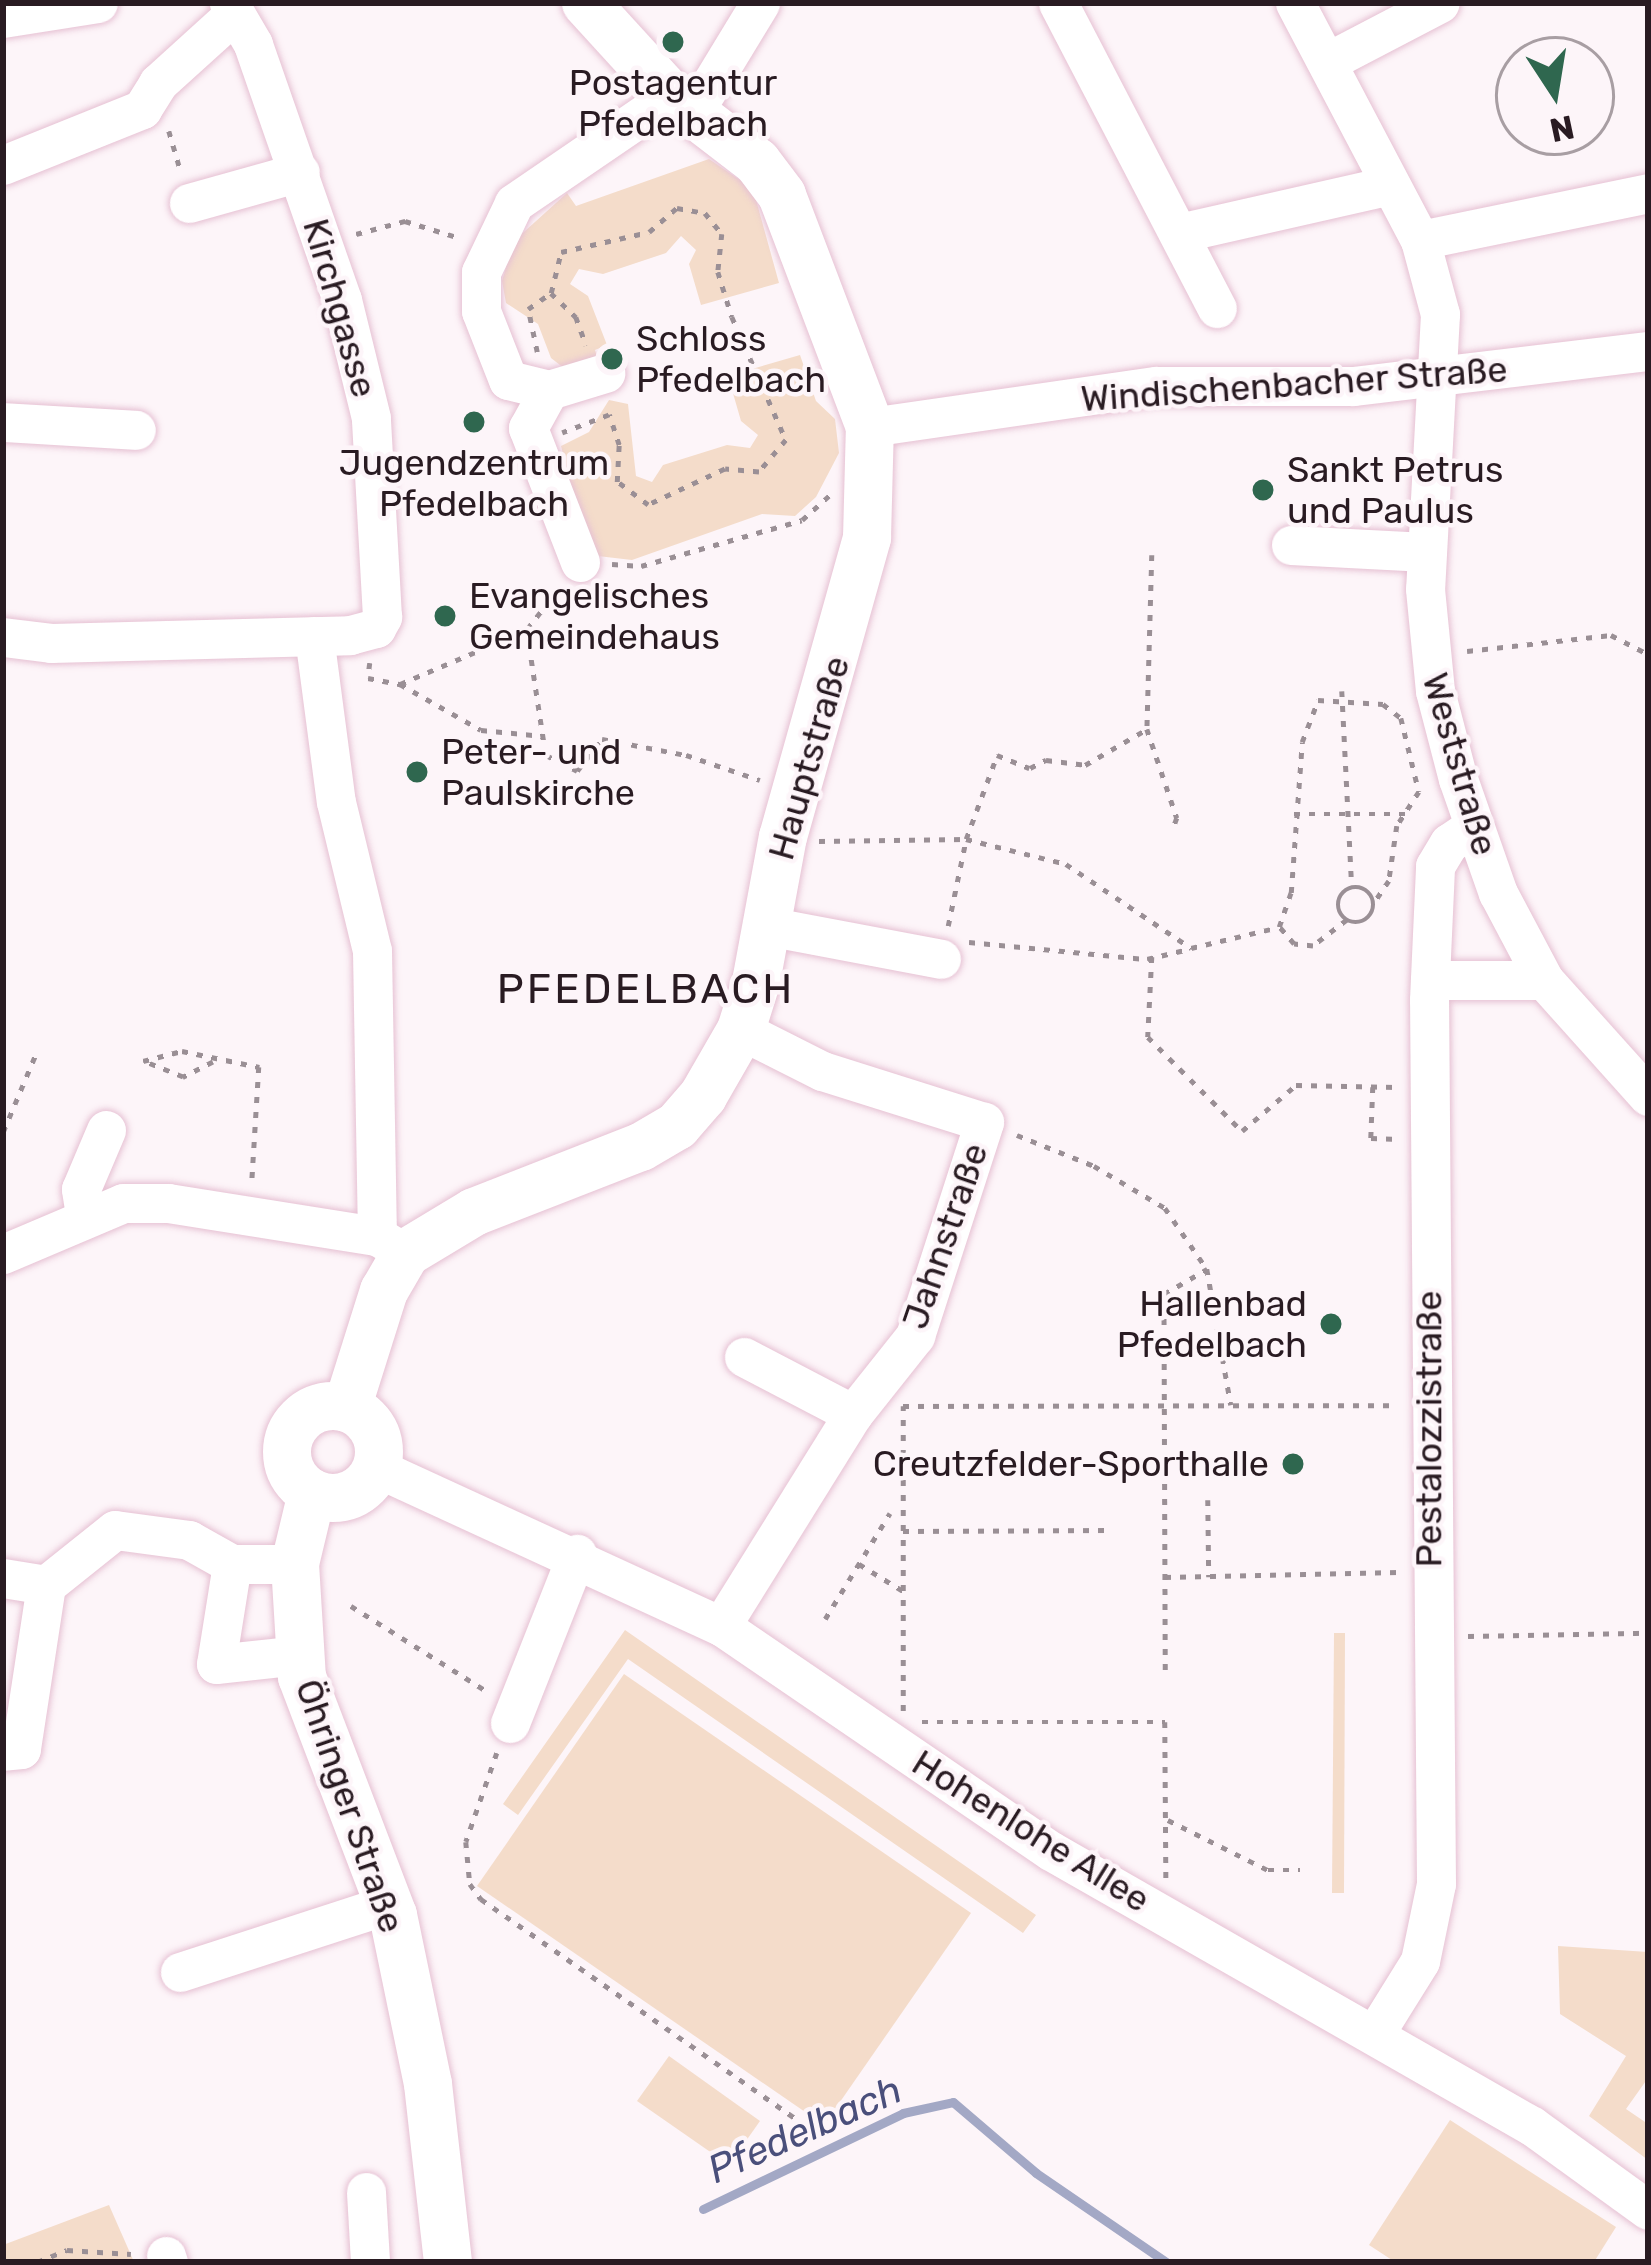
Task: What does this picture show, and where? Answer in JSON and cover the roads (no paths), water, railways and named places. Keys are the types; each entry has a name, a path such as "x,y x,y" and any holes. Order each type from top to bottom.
{"main road":[{"name":"Hauptstraße","path":"392,1245 677,1126 741,1030 789,815 850,615 870,443 772,178 681,106 586,3"},
{"path":"347,1408 384,1292 392,1245"},
{"path":"317,1408 347,1408 375,1431 389,1474 344,1497 312,1493 287,1458 293,1428 317,1408"},
{"name":"Öhringer Straße","path":"312,1493 295,1564 299,1655 332,1765 389,1904 428,2084 448,2262"}],"street":[{"path":"3,18 98,3"},
{"path":"549,390 508,380 481,311 488,248 526,193 681,106 760,3"},
{"path":"1058,3 1217,308"},
{"name":"Weststraße","path":"1295,3 1420,240 1440,314 1426,553 1430,655 1474,826 1498,893 1544,980 1648,1096"},
{"path":"1328,62 1441,3"},
{"path":"3,165 142,109 158,82 230,9"},
{"name":"Kirchgasse","path":"230,9 253,44 300,172 342,300 371,418 381,537 376,628 314,636"},
{"path":"189,203 300,172"},
{"path":"1178,233 1390,185"},
{"path":"1420,240 1648,193"},
{"path":"580,562 528,428 549,390 596,359"},
{"name":"Windischenbacher Straße","path":"870,443 1156,386 1439,380 1644,362"},
{"path":"3,422 136,430"},
{"path":"1291,545 1426,553"},
{"path":"3,637 51,643 314,636 336,802 372,951 392,1245 168,1203 123,1203 3,1254"},
{"name":"Pestalozzistraße","path":"1374,2035 1420,1961 1436,1884 1430,1571 1430,980 1436,866 1448,843 1474,826"},
{"path":"766,926 943,950"},
{"path":"1430,980 1544,980"},
{"name":"Jahnstraße","path":"721,1626 853,1414 915,1336 984,1122 822,1071 741,1030"},
{"path":"86,1215 80,1190 106,1130"},
{"path":"744,1357 853,1414"},
{"name":"Hohenlohe Allee","path":"389,1474 577,1554 721,1626 1051,1851 1532,2126 1648,2210"},
{"path":"3,1751 21,1749 46,1585 115,1530 190,1540 232,1564 295,1564"},
{"path":"510,1723 577,1554"},
{"path":"232,1564 216,1664 299,1655"},
{"path":"3,1578 46,1585"},
{"path":"180,1972 389,1904"},
{"path":"366,2192 370,2262"}],"waterway":[{"name":"Pfedelbach","path":"703,2209 903,2113 953,2102 1036,2173 1166,2262"}],"place":[{"name":"Postagentur Pfedelbach","path":"673,42"},
{"name":"Schloss Pfedelbach","path":"612,359"},
{"name":"Jugendzentrum Pfedelbach","path":"474,422"},
{"name":"Sankt Petrus und Paulus","path":"1263,490"},
{"name":"Evangelisches Gemeindehaus","path":"445,616"},
{"name":"Peter- und Paulskirche","path":"417,772"},
{"name":"Hallenbad Pfedelbach","path":"1331,1324"},
{"name":"Creutzfelder-Sporthalle","path":"1293,1464"}],"district":[{"name":"PFEDELBACH","path":"646,989"}]}
